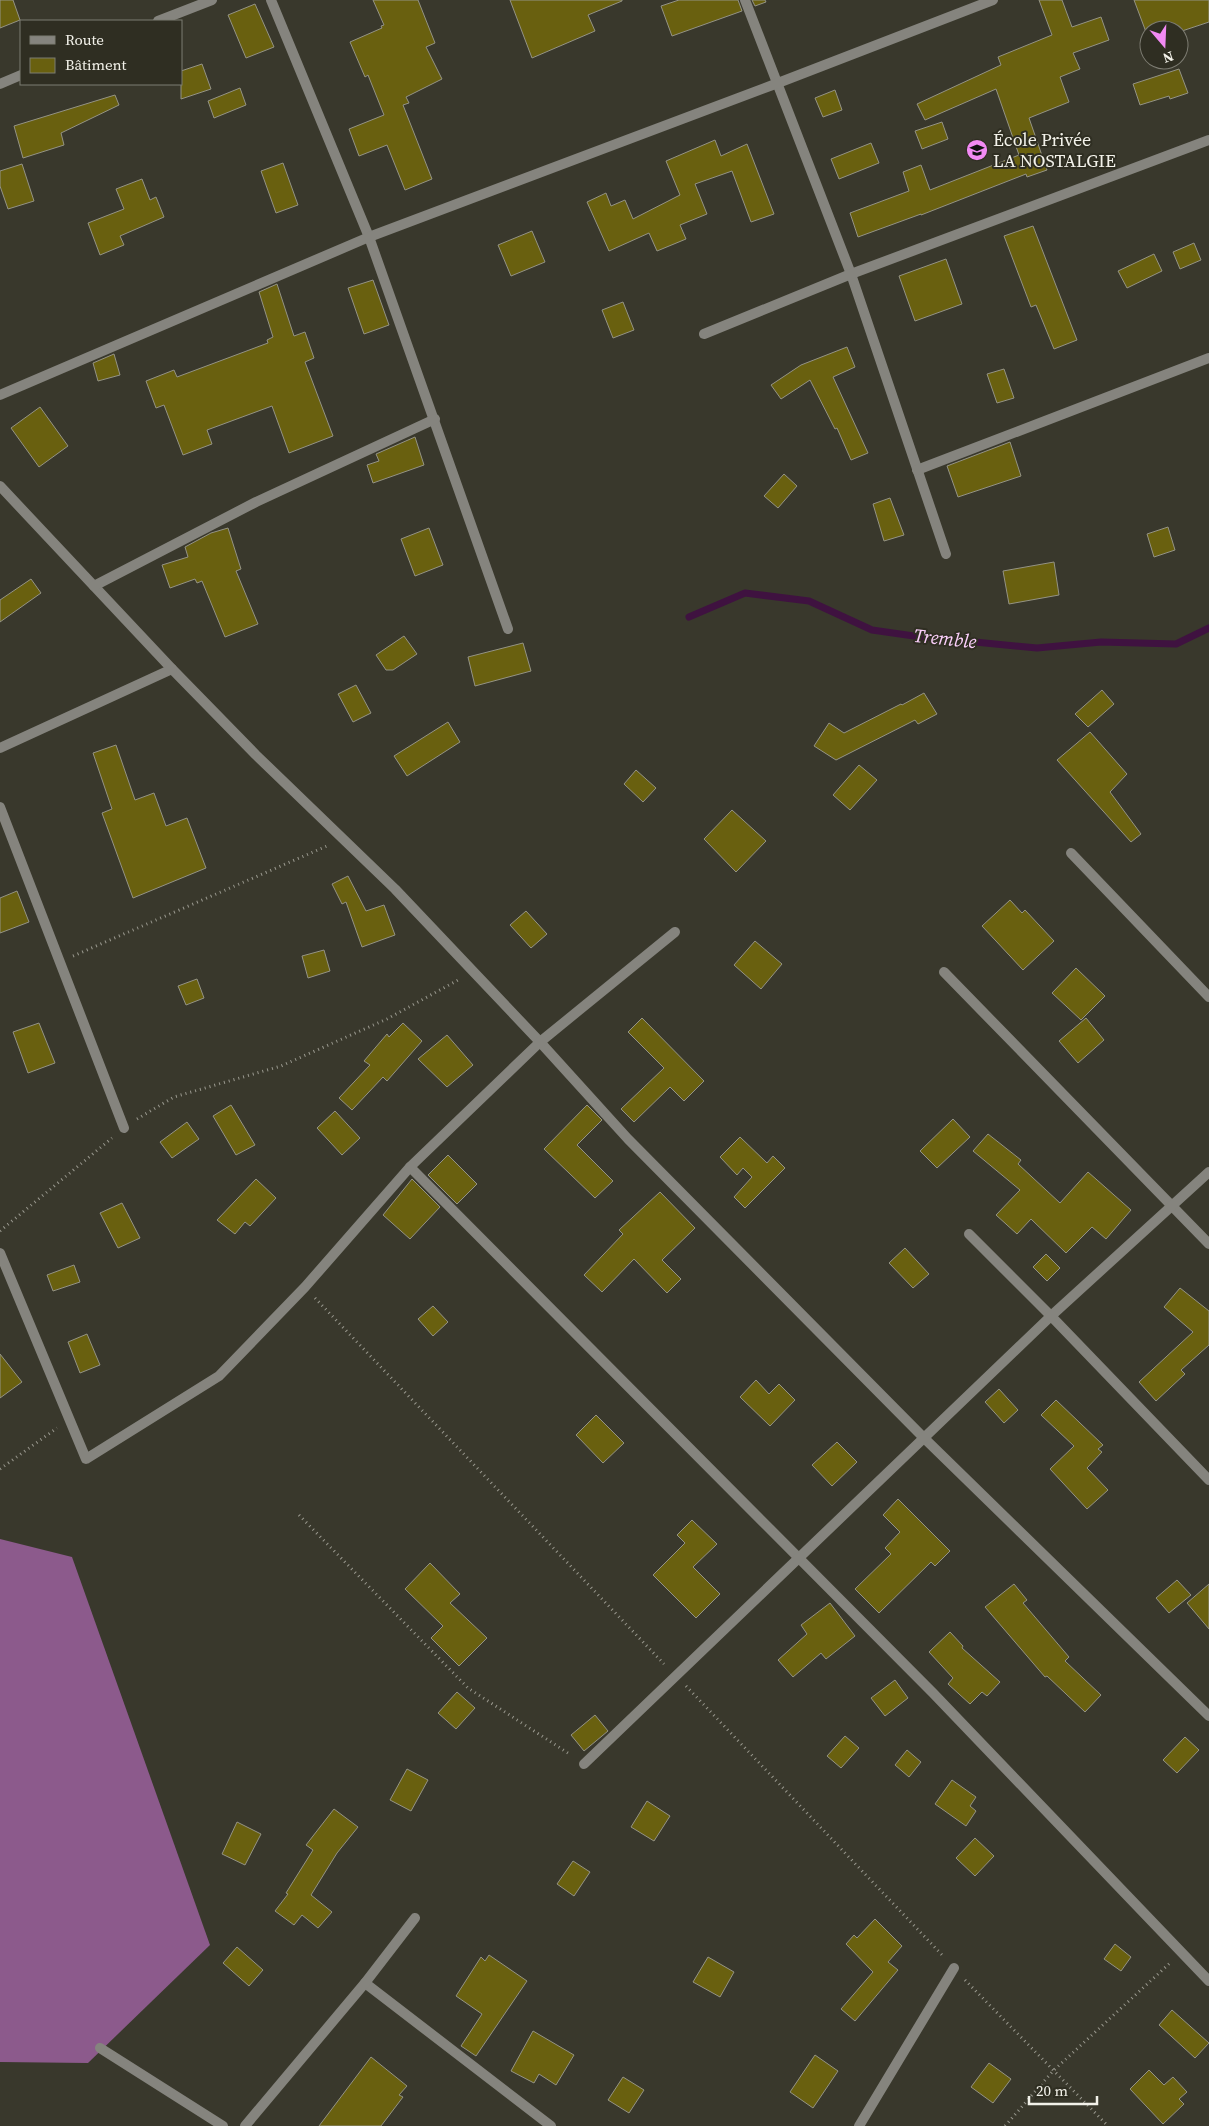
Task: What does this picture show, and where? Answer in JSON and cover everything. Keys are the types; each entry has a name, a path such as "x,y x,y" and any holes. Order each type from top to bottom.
{"street":[{"path":"161,20 212,0"},
{"path":"271,0 369,237 508,629"},
{"path":"745,0 851,274 946,554"},
{"path":"0,395 369,237 993,0"},
{"path":"0,84 20,75"},
{"path":"704,334 851,274 1209,140"},
{"path":"917,470 1209,358"},
{"path":"94,586 256,502 435,419"},
{"path":"0,486 172,669 256,755 395,889 474,971 628,1139 923,1437 1209,1716"},
{"path":"0,748 172,669"},
{"path":"0,807 124,1128"},
{"path":"1071,854 1209,997"},
{"path":"0,1252 3,1268 86,1459 219,1376 305,1287 410,1166 540,1042 675,932"},
{"path":"944,972 1209,1244"},
{"path":"410,1166 988,1750 1209,1981"},
{"path":"584,1764 923,1437 1051,1316 1209,1172"},
{"path":"969,1234 1209,1480"},
{"path":"245,2126 365,1983 415,1918"},
{"path":"859,2126 954,1968"},
{"path":"365,1983 550,2126"},
{"path":"100,2048 223,2126"}],"path":[{"path":"60,961 344,839"},
{"path":"0,1232 124,1128 174,1097 281,1066 387,1019 474,971"},
{"path":"305,1287 954,1968 1108,2126"},
{"path":"0,1469 70,1419"},
{"path":"299,1515 468,1688 584,1764"},
{"path":"1005,2126 1053,2071 1181,1952"}],"shaded area":[{"path":"0,1539 72,1557 210,1945 88,2063 0,2062"}],"building":[{"path":"0,0 13,0 20,20 0,28"},
{"path":"373,0 418,0 435,43 426,47 442,79 406,97 409,103 403,105 432,179 405,190 387,145 359,156 349,129 384,115 368,75 365,77 350,42 382,28 381,26 384,25"},
{"path":"510,0 622,1 588,15 595,31 532,58"},
{"path":"679,0 738,0 742,11 672,36 661,6"},
{"path":"752,0 765,0 766,2 755,6"},
{"path":"1039,0 1062,0 1072,27 1101,17 1109,40 1073,53 1080,69 1060,77 1069,102 1029,118 1047,170 1027,177 1026,174 921,215 858,237 850,213 909,191 903,172 921,165 930,190 1019,155 996,89 925,120 917,104 1001,65 998,57 1052,35"},
{"path":"1134,0 1209,0 1209,22 1189,29 1189,20 1142,20"},
{"path":"255,4 274,47 246,58 228,15"},
{"path":"202,64 211,89 181,99 182,71"},
{"path":"1179,70 1188,93 1170,99 1169,96 1140,105 1133,84"},
{"path":"240,88 246,105 214,118 208,101"},
{"path":"835,90 842,110 823,117 815,98"},
{"path":"115,95 119,105 61,133 64,145 23,158 14,126"},
{"path":"942,122 948,139 922,149 915,131"},
{"path":"715,140 721,156 747,144 774,214 751,222 732,171 695,184 707,214 680,225 686,239 657,251 649,233 609,251 587,202 606,193 611,206 625,200 633,219 680,195 666,161"},
{"path":"871,143 879,163 839,179 831,159"},
{"path":"283,163 298,205 276,213 261,171"},
{"path":"22,164 34,201 8,209 0,186 0,171"},
{"path":"142,179 150,200 156,197 164,217 120,236 124,245 100,255 88,223 124,209 116,189"},
{"path":"1033,226 1077,340 1054,349 1036,305 1031,307 1004,236"},
{"path":"532,231 545,262 511,276 498,245"},
{"path":"1194,243 1201,260 1180,269 1173,252"},
{"path":"1154,254 1162,271 1127,288 1118,271"},
{"path":"946,259 962,304 915,321 899,276"},
{"path":"373,280 389,325 364,334 348,288"},
{"path":"277,284 294,336 305,332 314,358 305,362 333,436 289,453 272,406 207,430 212,444 183,455 164,405 156,408 146,381 174,370 177,377 268,343 267,340 273,337 259,292"},
{"path":"623,302 634,330 613,338 602,310"},
{"path":"847,347 855,367 833,377 868,453 851,460 837,428 835,429 810,380 781,399 771,385 801,365"},
{"path":"114,354 120,375 98,381 93,363"},
{"path":"1004,369 1014,398 997,403 987,374"},
{"path":"40,407 68,446 39,467 11,428"},
{"path":"415,437 424,465 373,483 367,465 379,461 376,454"},
{"path":"1010,442 1021,476 958,497 947,466"},
{"path":"784,474 797,486 778,508 764,496"},
{"path":"890,498 904,535 884,541 873,504"},
{"path":"1168,527 1175,550 1154,557 1147,534"},
{"path":"228,528 241,569 236,571 258,624 225,637 202,581 197,583 195,579 170,588 162,565 188,557 185,547 211,533"},
{"path":"429,528 443,565 415,576 401,539"},
{"path":"1054,562 1059,595 1009,604 1003,571"},
{"path":"31,579 41,593 0,622 0,600"},
{"path":"404,636 417,654 393,670 386,670 376,655"},
{"path":"523,643 531,671 475,686 468,657"},
{"path":"356,685 371,713 353,722 338,694"},
{"path":"1102,690 1114,704 1088,727 1075,714"},
{"path":"924,693 937,714 918,724 915,720 836,760 814,746 829,723 844,733"},
{"path":"448,722 460,742 407,776 394,756"},
{"path":"1090,732 1127,774 1110,792 1141,834 1131,842 1057,760"},
{"path":"116,745 135,800 154,793 166,826 187,818 206,868 133,898 102,813 112,809 93,753"},
{"path":"859,765 877,780 850,810 833,795"},
{"path":"636,770 656,788 643,802 624,784"},
{"path":"732,810 766,841 736,872 704,839"},
{"path":"348,876 366,911 384,905 395,935 362,947 346,902 342,904 332,884"},
{"path":"17,891 29,922 0,933 0,898"},
{"path":"1010,900 1022,913 1025,910 1054,941 1023,970 982,926"},
{"path":"526,911 547,934 531,948 510,925"},
{"path":"755,941 782,964 761,989 734,965"},
{"path":"324,950 330,971 308,978 302,956"},
{"path":"1076,968 1105,996 1081,1020 1052,993"},
{"path":"197,979 204,998 186,1005 178,986"},
{"path":"642,1018 704,1081 684,1101 670,1087 634,1122 621,1109 664,1068 628,1032"},
{"path":"1086,1018 1104,1040 1078,1063 1059,1041"},
{"path":"39,1023 55,1063 28,1073 13,1032"},
{"path":"403,1023 422,1041 387,1081 383,1077 352,1110 339,1098 370,1065 364,1061 387,1034 389,1037"},
{"path":"447,1035 473,1065 447,1087 418,1059"},
{"path":"231,1105 255,1145 236,1155 213,1116"},
{"path":"587,1105 602,1120 577,1145 613,1181 595,1198 544,1149"},
{"path":"335,1111 360,1138 342,1155 317,1128"},
{"path":"953,1119 970,1137 937,1168 920,1151"},
{"path":"187,1122 199,1139 172,1158 160,1142"},
{"path":"988,1134 1021,1160 1018,1164 1060,1203 1088,1172 1131,1210 1106,1239 1092,1227 1066,1253 1031,1219 1017,1234 996,1215 1020,1190 973,1151"},
{"path":"740,1137 767,1163 773,1156 785,1168 745,1208 734,1197 752,1177 743,1168 737,1175 720,1157"},
{"path":"448,1155 477,1184 457,1204 428,1175"},
{"path":"256,1179 276,1198 250,1226 245,1222 235,1234 217,1220"},
{"path":"412,1179 440,1207 410,1239 383,1215"},
{"path":"660,1192 695,1228 662,1260 681,1279 667,1293 634,1259 602,1292 584,1275 623,1234 619,1230"},
{"path":"122,1203 140,1238 118,1248 100,1213"},
{"path":"905,1248 929,1274 913,1288 889,1263"},
{"path":"1046,1254 1060,1268 1047,1281 1033,1267"},
{"path":"74,1265 80,1282 53,1291 47,1275"},
{"path":"1180,1288 1209,1311 1209,1345 1181,1370 1185,1374 1156,1401 1139,1382 1193,1332 1164,1307"},
{"path":"433,1306 448,1322 433,1336 418,1319"},
{"path":"87,1334 100,1365 80,1373 68,1342"},
{"path":"0,1354 22,1382 0,1398"},
{"path":"756,1380 769,1394 779,1384 795,1400 770,1426 740,1397"},
{"path":"999,1389 1018,1410 1004,1423 985,1402"},
{"path":"1056,1400 1103,1445 1098,1449 1102,1452 1087,1468 1108,1490 1087,1509 1050,1469 1074,1446 1041,1415"},
{"path":"596,1415 624,1443 603,1463 576,1435"},
{"path":"837,1442 857,1462 832,1486 812,1465"},
{"path":"898,1499 950,1551 935,1566 931,1562 879,1613 855,1589 891,1554 885,1548 900,1532 883,1515"},
{"path":"692,1520 717,1544 693,1567 720,1594 696,1618 653,1575 685,1543 677,1535"},
{"path":"430,1563 460,1594 450,1603 487,1638 459,1666 431,1638 443,1626 405,1589"},
{"path":"1177,1580 1191,1595 1169,1613 1156,1598"},
{"path":"1014,1584 1027,1600 1023,1603 1069,1657 1065,1661 1101,1695 1085,1712 1047,1676 1045,1677 985,1607"},
{"path":"1209,1584 1209,1629 1187,1603"},
{"path":"830,1603 855,1636 826,1659 821,1653 793,1677 778,1660 807,1634 801,1625"},
{"path":"950,1632 963,1646 962,1648 1000,1682 987,1696 982,1692 970,1704 948,1684 953,1678 929,1652"},
{"path":"895,1680 908,1698 885,1716 871,1698"},
{"path":"457,1692 475,1708 456,1729 438,1713"},
{"path":"595,1715 608,1731 584,1751 571,1735"},
{"path":"845,1736 859,1748 841,1768 827,1756"},
{"path":"1185,1737 1199,1750 1177,1773 1163,1760"},
{"path":"907,1750 921,1762 909,1777 895,1765"},
{"path":"407,1769 428,1780 411,1811 390,1800"},
{"path":"952,1780 976,1797 970,1806 976,1811 966,1826 935,1804"},
{"path":"647,1801 670,1816 654,1841 631,1827"},
{"path":"334,1809 358,1827 337,1853 311,1895 332,1912 318,1928 302,1915 294,1925 275,1911 288,1894 286,1893 313,1850 306,1845"},
{"path":"237,1822 261,1834 245,1865 222,1854"},
{"path":"975,1838 994,1856 975,1876 956,1858"},
{"path":"573,1861 590,1872 574,1896 557,1884"},
{"path":"875,1919 902,1946 888,1962 898,1970 855,2021 841,2009 873,1972 846,1944 854,1935 857,1938"},
{"path":"1115,1944 1131,1957 1121,1971 1104,1959"},
{"path":"237,1947 263,1970 249,1986 223,1963"},
{"path":"489,1955 527,1981 476,2056 461,2046 482,2014 456,1996 481,1957 485,1961"},
{"path":"708,1957 734,1972 720,1997 693,1982"},
{"path":"1172,2010 1209,2043 1195,2058 1159,2025"},
{"path":"533,2031 574,2055 556,2085 539,2074 534,2083 511,2071"},
{"path":"815,2055 838,2071 813,2108 790,2092"},
{"path":"371,2057 407,2086 399,2095 403,2097 381,2126 319,2126"},
{"path":"989,2063 1011,2079 993,2103 971,2087"},
{"path":"1149,2070 1164,2085 1173,2077 1187,2092 1179,2099 1184,2104 1163,2124 1130,2089"},
{"path":"623,2077 644,2090 629,2113 608,2100"}],"waterway":[{"name":"Tremble","path":"689,617 745,593 809,601 872,630 1037,648 1101,642 1176,644 1209,628"}],"place":[{"name":"École Privée LA NOSTALGIE","path":"977,150"}]}
